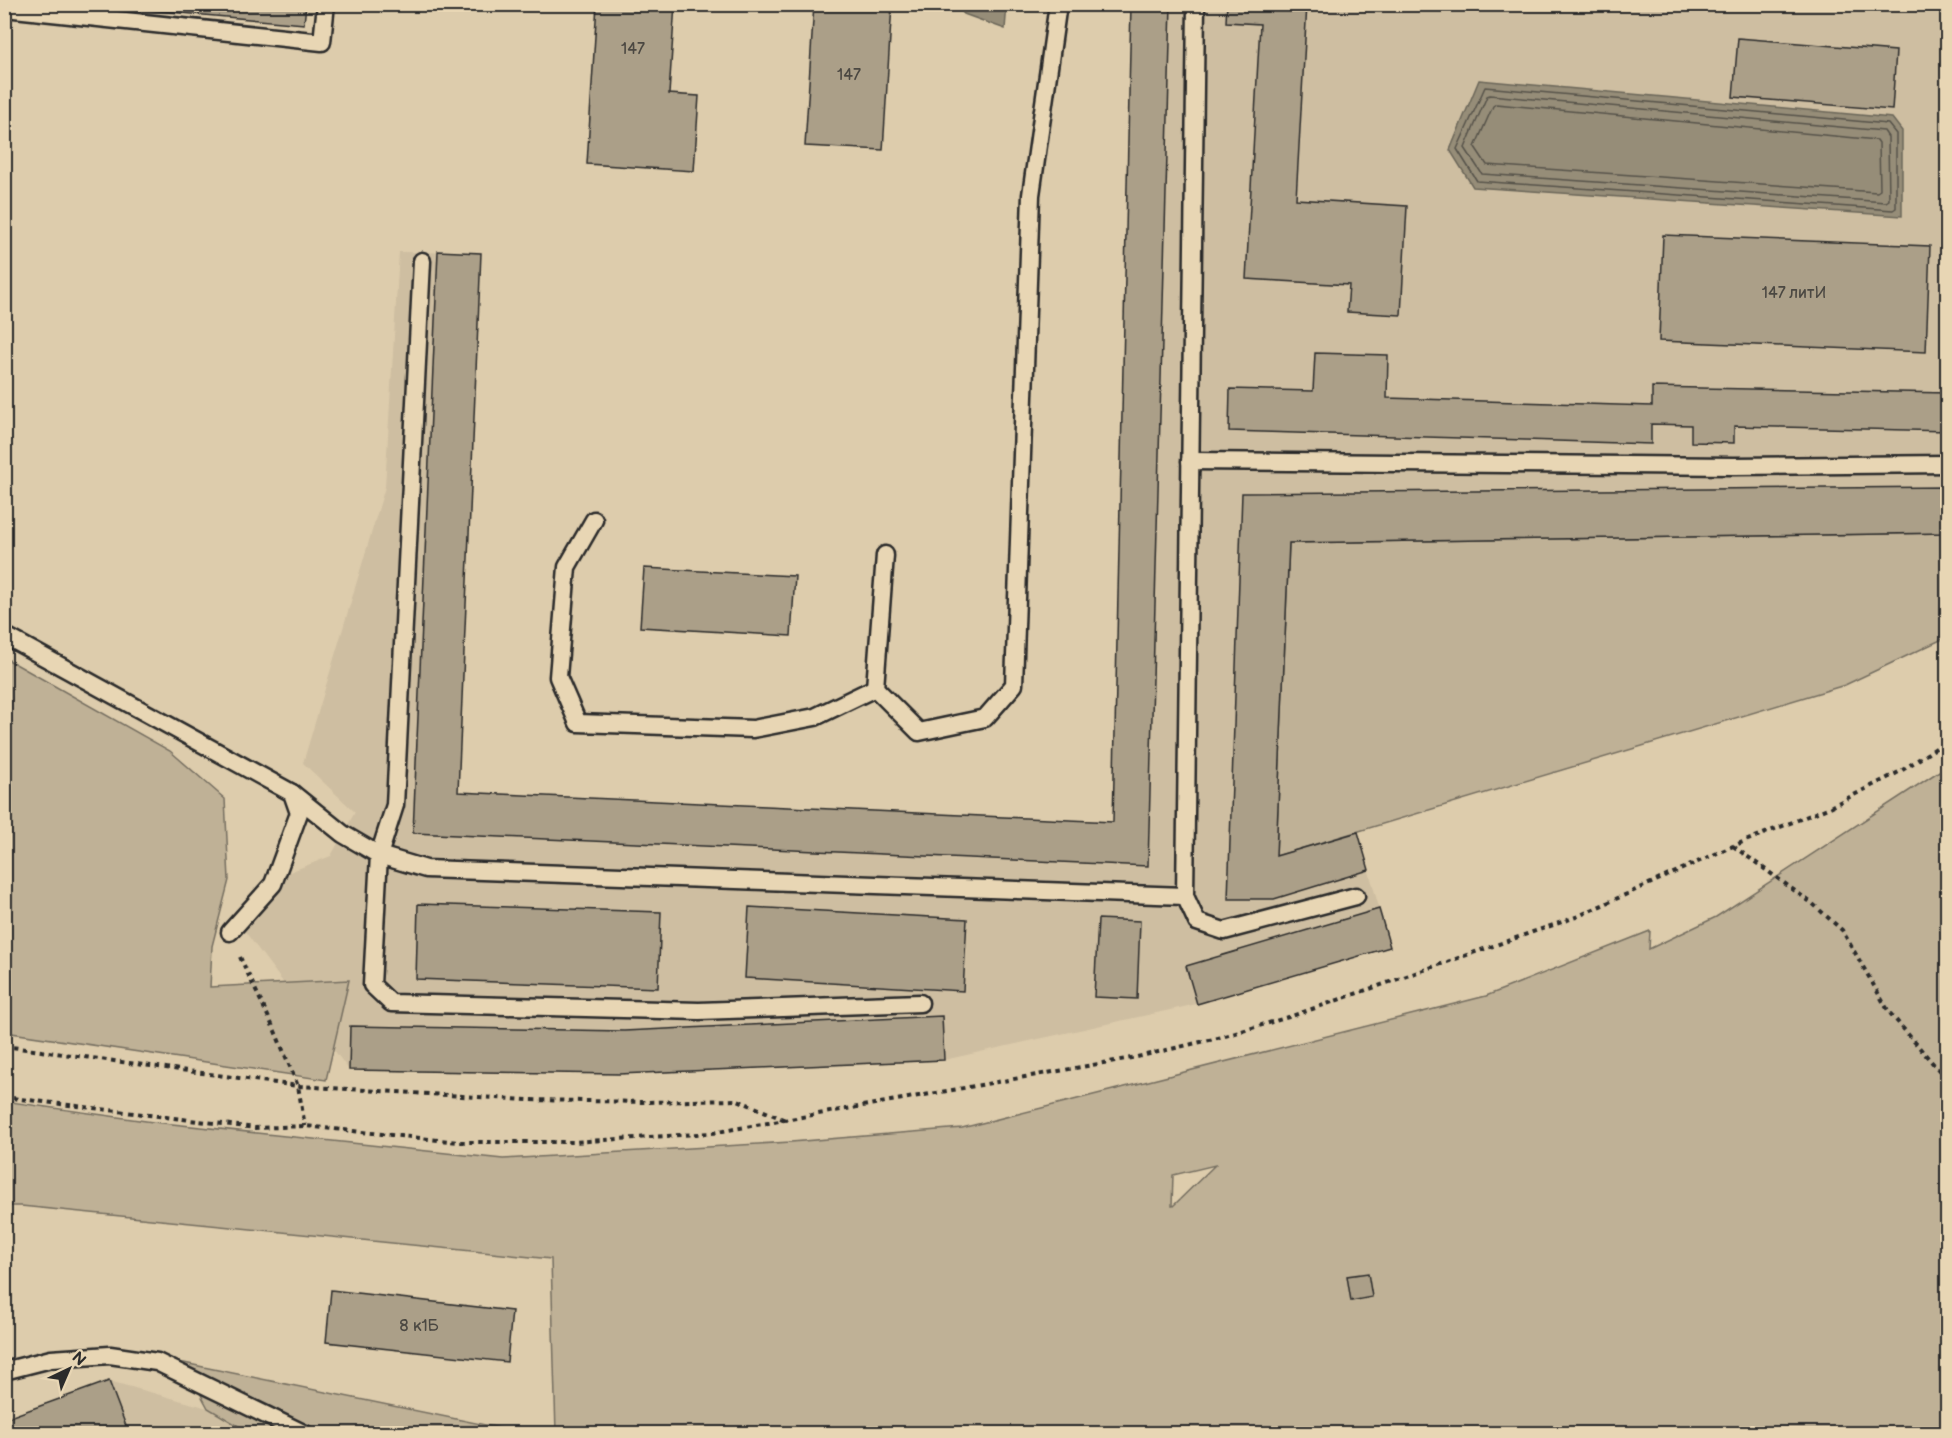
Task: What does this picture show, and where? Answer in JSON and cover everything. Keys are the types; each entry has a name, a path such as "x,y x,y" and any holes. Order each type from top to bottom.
{"lane":[{"path":"5,4 5,8 322,42 326,4"},
{"path":"885,555 875,688 919,732 985,718 1014,686 1031,195 1058,4"},
{"path":"1196,4 1185,896 1197,922 1224,931 1356,896"},
{"path":"422,261 395,805 379,855 372,985 391,1003 699,1011 920,1003"},
{"path":"1190,461 1722,466 1947,464"},
{"path":"594,520 567,567 558,677 578,723 753,729 815,717 875,688"},
{"path":"4,635 292,793 343,834 379,855 426,869 1185,896"},
{"path":"230,932 273,884 299,813 292,793"},
{"path":"4,1371 51,1359 110,1355 157,1362 305,1434"}],"path":[{"path":"4,1097 255,1128 305,1126 458,1142 573,1142 712,1133 1137,1057 1222,1037 1292,1016 1576,917 1732,846 1830,807 1900,771 1947,740"},
{"path":"1732,846 1813,904 1842,930 1889,1012 1947,1081"},
{"path":"230,932 298,1086 305,1126"},
{"path":"4,1046 298,1086 528,1100 738,1100 786,1120"}],"shaded area":[{"path":"1131,5 1947,5 1947,533 1289,543 1276,855 1358,832 1390,947 1197,1004 944,1060 619,1074 349,1070 243,929 287,873 331,856 355,812 303,763 385,487 399,252 481,253 458,792 1113,821"},
{"path":"1947,533 1947,637 1845,685 1276,856 1289,543"},
{"path":"5,658 170,751 225,799 229,880 212,946 210,987 349,980 326,1080 5,1032"},
{"path":"1947,766 1947,1433 556,1433 551,1259 5,1206 4,1101 153,1122 503,1159 791,1142 962,1128 1486,996 1650,931 1649,949 1716,917","holes":["1215,1165 1173,1206 1173,1175"]},
{"path":"184,1363 524,1433 250,1433 208,1408"},
{"path":"109,1381 208,1408 250,1433 5,1434 5,1419"}],"water":[{"path":"956,5 1007,5 1005,29 964,14"},
{"path":"1479,80 1892,118 1902,131 1902,216 1473,187 1450,150"}],"building":[{"path":"80,4 306,4 304,24"},
{"path":"597,4 675,4 669,94 699,96 694,171 587,164"},
{"path":"814,4 892,4 883,150 805,146"},
{"path":"1131,4 1171,4 1148,866 413,833 438,251 481,253 458,792 1113,822"},
{"path":"1227,4 1307,4 1296,199 1407,206 1401,315 1347,312 1349,285 1246,279 1260,24 1226,22"},
{"path":"1738,38 1896,51 1892,110 1733,97"},
{"path":"1663,235 1930,246 1926,352 1659,341"},
{"path":"1315,353 1388,355 1387,398 1652,406 1652,387 1948,393 1948,431 1734,426 1734,443 1691,442 1691,425 1651,424 1651,444 1229,431 1230,389 1313,391"},
{"path":"1948,487 1948,533 1289,543 1276,856 1358,832 1369,870 1274,899 1228,899 1242,493"},
{"path":"644,568 795,576 791,636 640,627"},
{"path":"418,904 661,912 658,988 416,979"},
{"path":"749,907 967,919 963,991 745,978"},
{"path":"1379,909 1390,947 1197,1004 1186,966"},
{"path":"1098,919 1140,921 1137,999 1094,997"},
{"path":"942,1016 944,1060 619,1074 349,1070 350,1026 624,1031"},
{"path":"1368,1273 1372,1297 1351,1301 1347,1276"},
{"path":"331,1290 512,1311 507,1362 326,1342"},
{"path":"109,1381 129,1434 4,1434 4,1419"}]}
